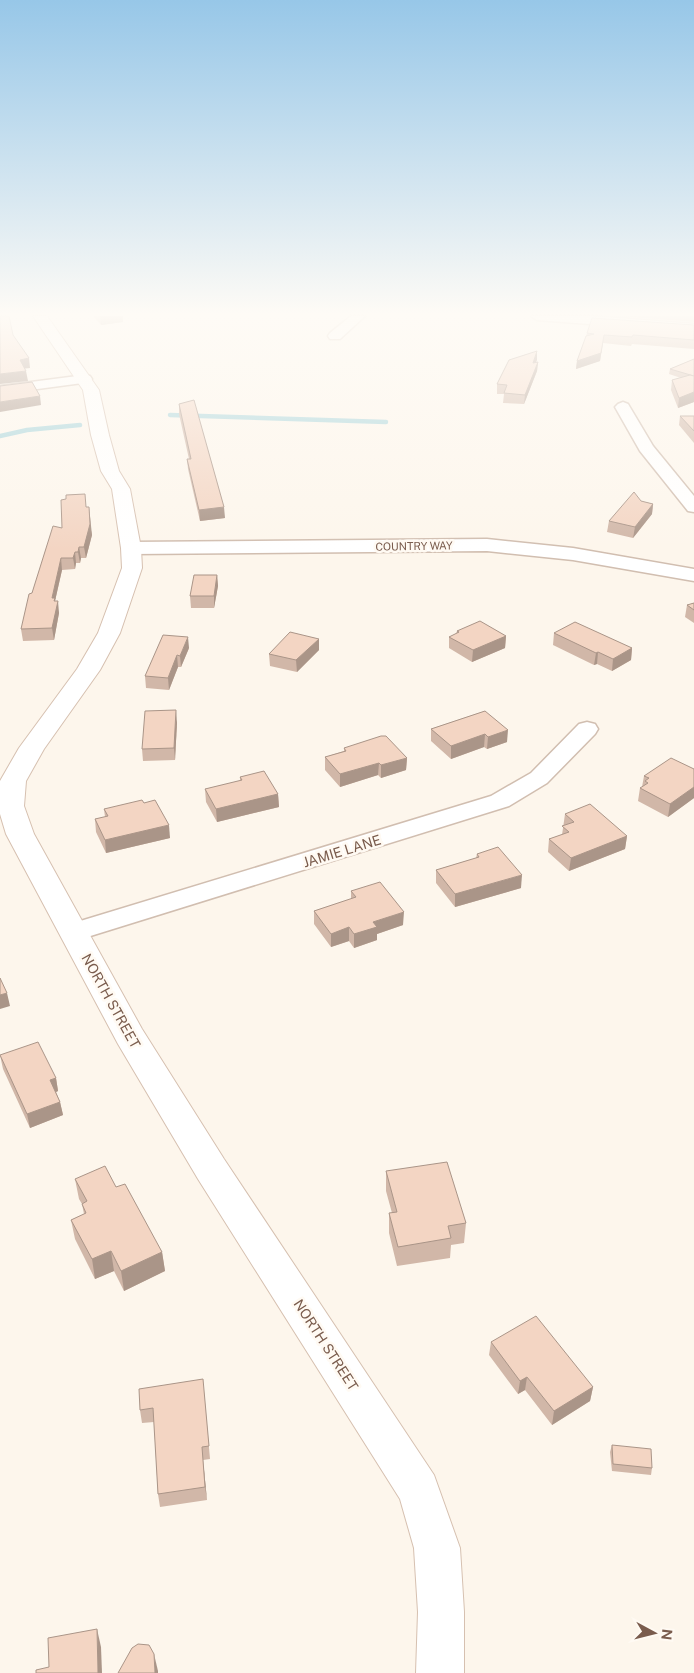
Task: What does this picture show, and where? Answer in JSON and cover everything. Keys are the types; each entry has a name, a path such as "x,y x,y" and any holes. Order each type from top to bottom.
{"street":[{"name":"NORTH STREET","path":"92,394 110,471 121,490 131,548 132,568 109,633 88,670 32,748 13,781 11,806 20,834 32,858 129,1036 211,1169 419,1490 437,1548 442,1612 440,1673"},
{"path":"623,407 635,433 651,458 694,507"},
{"name":"COUNTRY WAY","path":"131,548 487,545 573,554 694,575"},
{"name":"JAMIE LANE","path":"74,932 500,801 539,778 587,729"}],"building":[{"path":"0,394 39,394 40,396 0,402"},
{"path":"677,394 689,394 679,398"},
{"path":"194,400 224,507 199,510 187,459 191,459 179,404"},
{"path":"680,416 694,416 694,431"},
{"path":"634,492 641,501 653,504 635,527 609,521"},
{"path":"85,494 86,507 89,507 90,524 84,547 79,547 78,552 75,552 73,558 61,558 52,598 55,598 54,601 58,601 52,628 21,629 29,594 32,593 53,526 62,528 61,500 66,499 66,495"},
{"path":"194,575 217,575 214,596 190,596"},
{"path":"694,603 694,610 687,605"},
{"path":"480,621 506,636 473,650 449,637 459,632 457,631"},
{"path":"575,622 632,648 613,659 554,633"},
{"path":"290,632 319,639 296,660 269,654"},
{"path":"163,635 188,637 180,656 177,655 168,678 145,676"},
{"path":"176,710 174,748 142,749 145,711"},
{"path":"485,711 508,730 488,737 485,734 451,746 431,729"},
{"path":"386,736 407,758 381,765 379,763 340,774 325,757 346,751 344,748"},
{"path":"671,758 694,769 694,787 670,804 640,788 648,783 645,781 649,778 644,776"},
{"path":"264,771 278,794 216,809 205,789 242,780 240,777"},
{"path":"142,800 144,803 155,800 169,825 105,840 95,819 108,816 104,809"},
{"path":"590,804 627,836 571,858 549,839 569,832 562,826 574,822 565,814"},
{"path":"498,847 522,875 455,894 436,870 479,857 477,854"},
{"path":"380,882 404,912 373,922 377,927 354,934 349,927 331,934 314,911 356,897 351,891"},
{"path":"0,978 7,993 0,995"},
{"path":"38,1042 56,1078 50,1080 60,1102 27,1114 0,1055"},
{"path":"447,1162 466,1223 448,1226 451,1238 398,1247 389,1213 397,1212 386,1171"},
{"path":"105,1166 116,1187 125,1184 162,1252 121,1271 111,1251 92,1259 71,1220 86,1213 82,1204 87,1201 75,1179"},
{"path":"536,1316 593,1387 554,1411 527,1377 520,1381 491,1342"},
{"path":"203,1379 209,1446 202,1447 205,1487 158,1494 153,1408 140,1410 139,1389"},
{"path":"612,1445 651,1449 652,1468 613,1464"},
{"path":"97,1629 98,1673 36,1673 36,1670 49,1667 48,1638"},
{"path":"138,1644 149,1645 154,1654 155,1673 118,1673 132,1648"}],"waterway":[{"path":"170,415 386,422"},
{"path":"0,436 27,430 80,425"}]}
